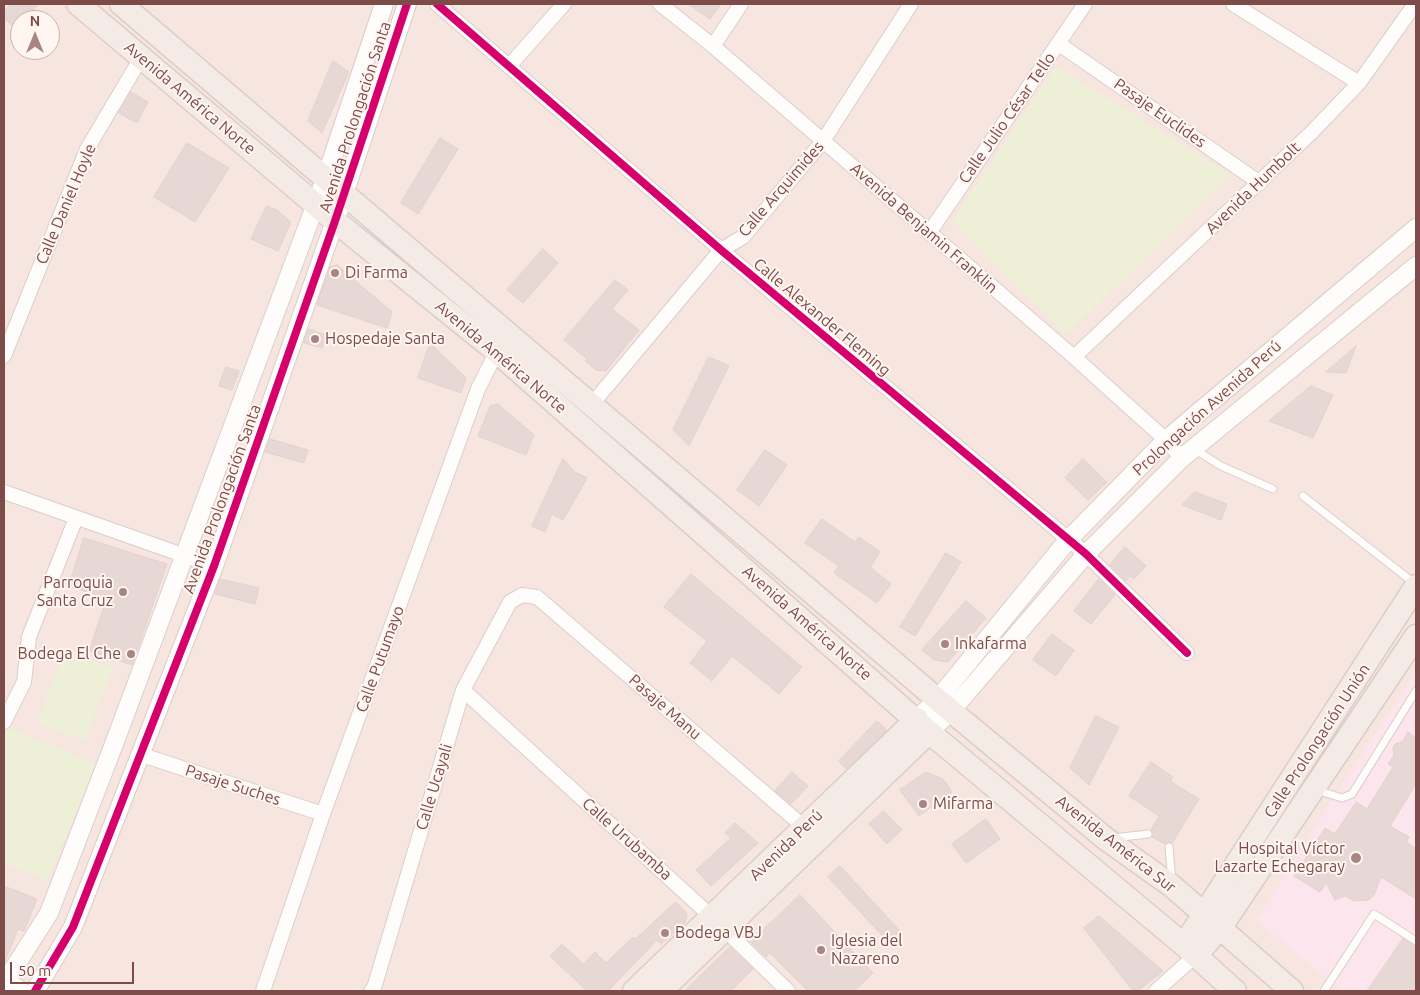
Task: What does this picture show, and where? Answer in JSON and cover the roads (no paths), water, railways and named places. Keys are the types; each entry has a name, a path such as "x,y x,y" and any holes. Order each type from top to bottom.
{"main road":[{"name":"Avenida América Norte","path":"121,4 945,705"},
{"name":"Avenida América Norte","path":"88,7 141,58 335,221 496,351 923,725"},
{"name":"Calle Prolongación Unión","path":"1190,950 1204,913 1248,850 1416,586"},
{"name":"Calle Prolongación Unión","path":"1190,950 1221,927 1416,636"},
{"name":"Avenida América Sur","path":"945,705 1106,839 1172,886 1292,991"},
{"name":"Avenida Perú","path":"661,991 804,827 923,725"},
{"name":"Avenida Perú","path":"634,991 719,923 923,725"},
{"name":"Avenida América Sur","path":"923,725 1190,950 1235,991"}],"street":[{"name":"Avenida Prolongación Santa","path":"5,983 49,913 326,177 384,4"},
{"name":"Avenida Prolongación Santa","path":"35,991 73,927 142,755 214,566 335,221 407,4"},
{"name":"Calle Alexander Fleming","path":"437,4 510,65 721,250 1086,554 1187,653"},
{"path":"510,65 564,4"},
{"name":"Avenida Benjamin Franklin","path":"660,4 713,46 929,232 1074,357 1166,440 1188,453"},
{"path":"713,46 741,4"},
{"name":"Calle Arquimides","path":"592,404 721,250 743,237 823,141 911,4"},
{"name":"Calle Julio César Tello","path":"929,232 1085,4"},
{"path":"1233,4 1359,83"},
{"name":"Avenida Humbolt","path":"1074,357 1260,183 1359,83 1415,4"},
{"name":"Pasaje Euclides","path":"1059,44 1260,183"},
{"name":"Calle Daniel Hoyle","path":"4,356 87,149 141,58"},
{"name":"Prolongación Avenida Perú","path":"945,705 1068,540 1166,440 1416,228"},
{"name":"Prolongación Avenida Perú","path":"945,705 1086,554 1188,453 1416,266"},
{"name":"Calle Putumayo","path":"263,991 323,814 478,389 496,351 508,332"},
{"path":"4,492 214,566"},
{"path":"4,722 24,682 29,637 76,518"},
{"name":"Calle Ucayali","path":"374,990 463,690 510,602 522,595"},
{"name":"Pasaje Manu","path":"522,595 537,597 804,827"},
{"name":"Calle Urubamba","path":"463,690 719,923 788,991"},
{"name":"Avenida Perú","path":"923,725 945,705"},
{"name":"Pasaje Suches","path":"142,755 323,814"},
{"path":"1156,991 1190,950"},
{"path":"5,983 21,991"}],"lane":[{"path":"1188,453 1273,489"},
{"path":"1303,496 1416,586"},
{"path":"1315,789 1342,798 1352,794 1416,691"},
{"path":"1106,839 1148,834"},
{"path":"1169,847 1172,886"},
{"path":"1324,991 1374,914 1416,941"}],"place":[{"name":"Di Farma","path":"335,273"},
{"name":"Hospedaje Santa","path":"315,339"},
{"name":"Parroquia Santa Cruz","path":"123,592"},
{"name":"Inkafarma","path":"945,644"},
{"name":"Bodega El Che","path":"131,654"},
{"name":"Mifarma","path":"923,804"},
{"name":"Hospital Víctor Lazarte Echegaray","path":"1356,858"},
{"name":"Bodega VBJ","path":"665,933"},
{"name":"Iglesia del Nazareno","path":"821,950"}]}
